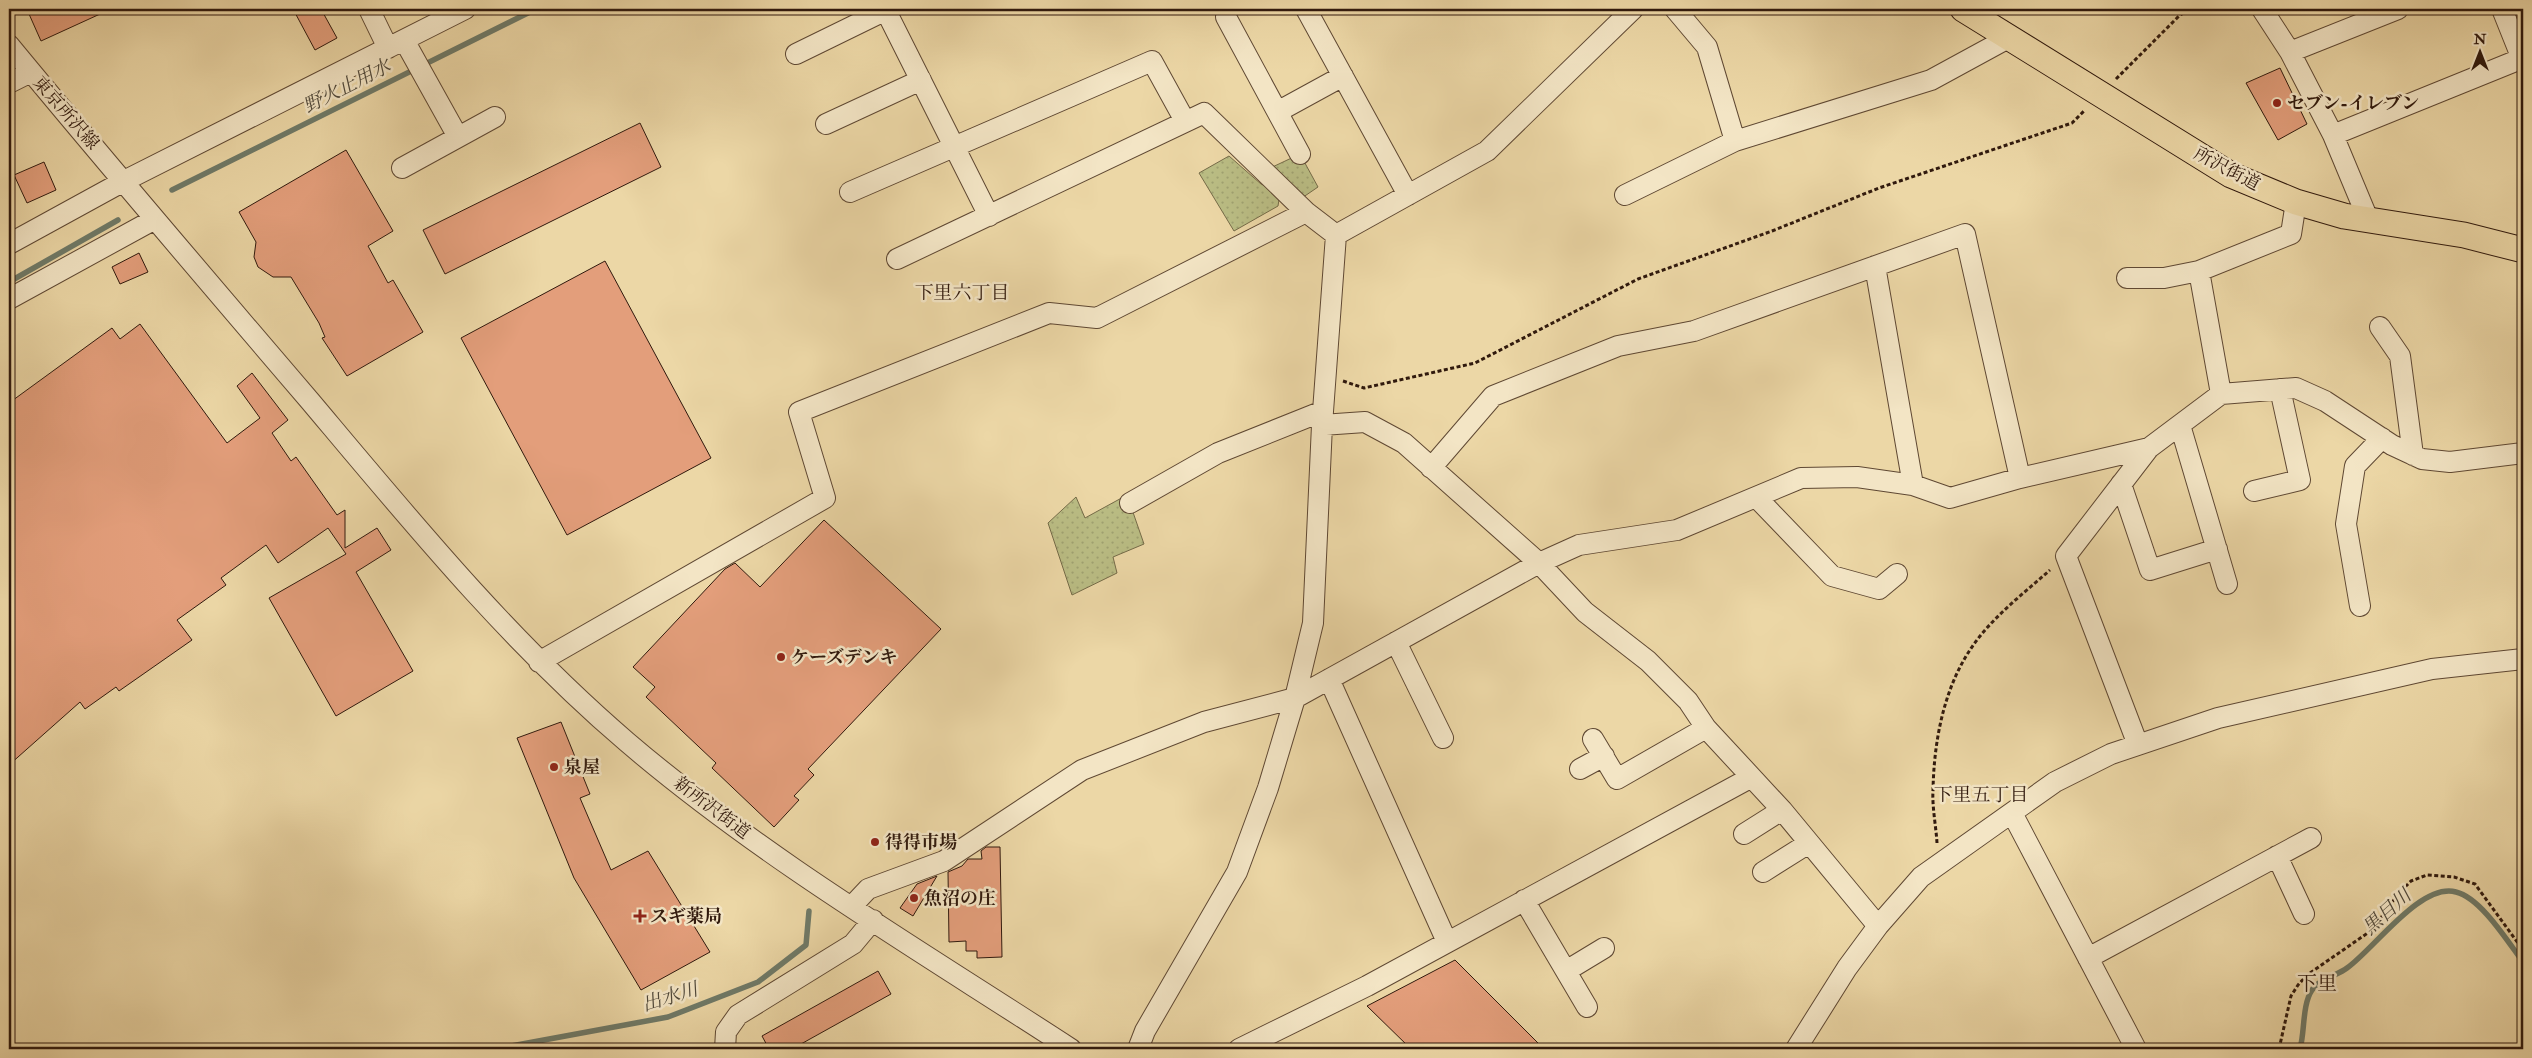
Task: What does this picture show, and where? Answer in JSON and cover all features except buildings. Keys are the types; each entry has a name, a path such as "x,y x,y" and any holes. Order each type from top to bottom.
{"main road":[{"name":"所沢街道","path":"1963,9 2231,175 2296,202 2344,216 2464,235 2523,250"}],"street":[{"path":"369,9 426,78 458,137"},
{"path":"9,244 124,181 402,47 434,16 465,9"},
{"path":"796,54 886,9 988,216"},
{"path":"1306,9 1408,195"},
{"path":"1336,235 1487,151 1633,9"},
{"path":"1675,9 1707,47 1735,141"},
{"path":"2262,9 2290,52 2333,135 2368,219"},
{"path":"2290,52 2398,9"},
{"path":"2333,135 2523,59 2502,9"},
{"path":"1226,17 1300,154"},
{"path":"1625,195 1735,141 1931,80 2010,37"},
{"name":"東京所沢線","path":"9,45 155,219"},
{"path":"850,192 1152,61 1185,121"},
{"path":"9,83 30,72"},
{"path":"1278,111 1343,76"},
{"path":"826,124 921,80"},
{"path":"897,259 1204,112 1306,212 1336,235"},
{"path":"402,168 494,118"},
{"path":"2127,278 2164,278 2199,271 2291,234 2296,202"},
{"path":"539,662 825,498 799,412 1049,313 1097,318 1306,212"},
{"path":"9,299 155,219"},
{"name":"新所沢街道","path":"155,219 432,548 539,662 626,741 683,788 852,906 1071,1049"},
{"path":"1431,468 1493,396 1618,346 1694,331 1964,234 2020,478"},
{"path":"1138,1049 1145,1031 1237,872 1268,788 1295,698 1313,623 1323,418 1336,235"},
{"path":"1875,266 1913,485"},
{"path":"2199,271 2221,394"},
{"path":"2380,327 2400,356 2413,455"},
{"path":"2138,745 2066,556 2149,448 2221,394 2296,388 2325,401 2382,438 2422,459 2450,462 2523,453"},
{"path":"2254,491 2300,480 2280,389"},
{"path":"1130,503 1218,453 1323,418 1365,422 1404,443 1539,562 1585,612 1648,661 1688,701 1706,728 1750,778 1782,810 1878,926"},
{"path":"2180,425 2227,584"},
{"path":"2360,606 2346,524 2355,466 2382,438"},
{"path":"852,906 868,889 944,861 1082,770 1204,722 1295,698 1539,562 1579,545 1677,530 1801,478 1858,477 1913,485 1950,498 2020,478 2149,448"},
{"path":"2122,484 2150,570 2217,548"},
{"path":"1757,498 1832,576 1879,589 1897,574"},
{"path":"1396,642 1443,738"},
{"path":"1796,1049 1847,968 1878,926 1921,877 2055,782 2111,754 2218,718 2432,669 2523,659"},
{"path":"1329,679 1447,942"},
{"path":"1580,769 1598,748 1617,778 1706,728"},
{"path":"1239,1049 1368,986 1750,778"},
{"path":"1744,834 1782,810"},
{"path":"2012,813 2136,1049"},
{"path":"2088,958 2311,838"},
{"path":"1763,872 1809,843"},
{"path":"2277,856 2304,914"},
{"path":"1524,900 1587,1007"},
{"path":"725,1049 726,1032 738,1015 853,944 873,920"},
{"path":"1566,971 1604,948"}],"path":[{"path":"2110,85 2180,15 2192,9"},
{"path":"1326,376 1364,388 1475,364 1638,279 1772,232 1879,188 2072,123 2092,103"},
{"path":"1939,864 1932,791 1938,728 1956,676 1974,644 2008,608 2066,556"},
{"path":"2278,1049 2291,996 2298,985 2307,975 2372,930 2399,893 2412,882 2427,875 2454,877 2475,884 2523,950"}],"green space":[{"path":"1300,154 1318,187 1296,202 1264,171"},
{"path":"1229,156 1261,184 1280,193 1278,206 1234,231 1199,173"},
{"path":"1127,495 1144,544 1113,557 1117,573 1072,595 1048,523 1076,497 1085,518"}],"waterway":[{"name":"野火止用水","path":"172,190 536,9"},
{"name":"野火止用水","path":"9,282 118,220"},
{"name":"黒目川","path":"2300,1049 2305,1011 2309,996 2315,986 2347,968 2398,919 2428,897 2442,892 2456,892 2465,896 2475,903 2493,922 2523,962"},
{"name":"出水川","path":"495,1049 668,1017 758,982 806,945 809,911"}],"place":[{"name":"セブン-イレブン","path":"2277,103"},
{"name":"ケーズデンキ","path":"781,657"},
{"name":"泉屋","path":"554,767"},
{"name":"得得市場","path":"875,842"},
{"name":"魚沼の庄","path":"914,898"},
{"name":"スギ薬局","path":"640,916"}],"district":[{"name":"下里六丁目","path":"962,293"},
{"name":"下里五丁目","path":"1981,795"},
{"name":"下里","path":"2317,983"}]}
